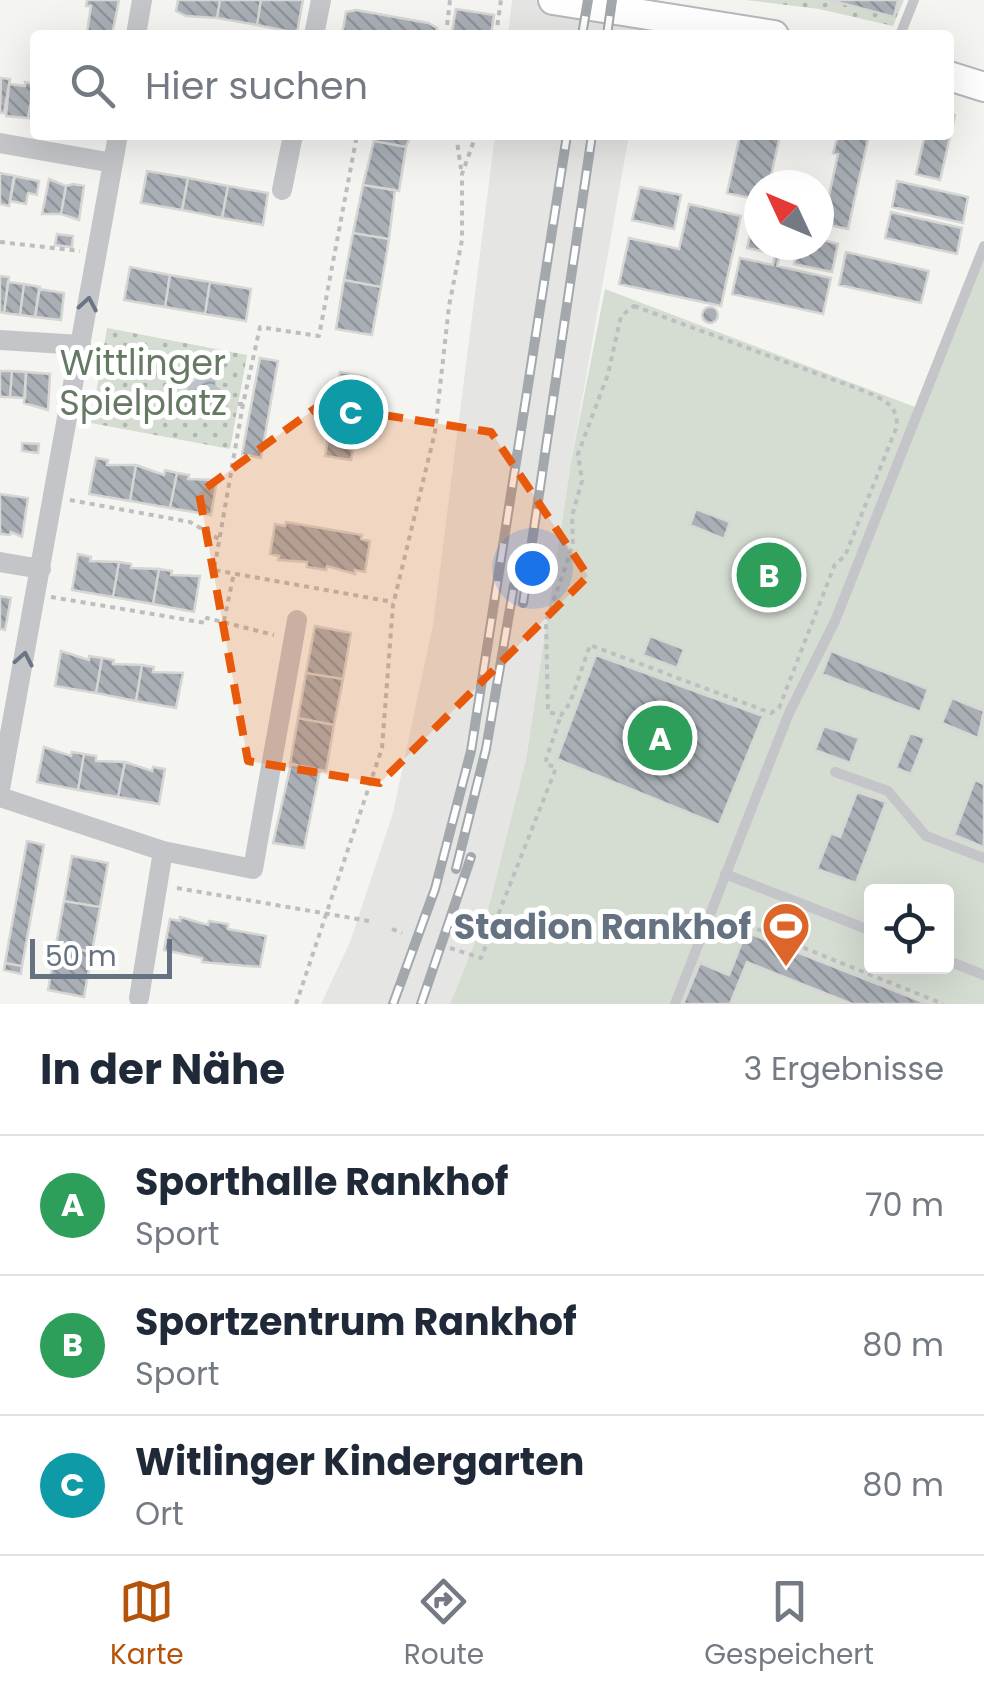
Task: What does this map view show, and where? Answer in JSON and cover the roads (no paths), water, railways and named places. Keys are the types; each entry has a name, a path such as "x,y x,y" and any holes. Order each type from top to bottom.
{"street":[{"path":"137,30 142,0"},
{"path":"315,30 321,0"},
{"path":"553,0 742,30"},
{"path":"954,78 984,87"},
{"path":"0,789 117,140"},
{"path":"282,190 292,140"},
{"path":"0,143 113,163"},
{"path":"0,340 81,345"},
{"path":"0,562 41,568"},
{"path":"0,797 163,850 253,869 295,630"},
{"path":"139,998 163,850"}],"lane":[{"path":"902,30 914,0"},
{"path":"675,1004 788,713 835,621 984,246"},
{"path":"836,772 888,791 926,836 984,858"},
{"path":"725,874 864,928"},
{"path":"954,963 984,975"}],"water":[{"path":"208,366 217,373 215,385 221,390 218,407 200,419 186,401 188,384 195,381 198,370"}],"railway":[{"path":"583,30 588,0"},
{"path":"608,30 612,0"},
{"path":"393,1004 435,889 471,751 566,140"},
{"path":"523,603 591,140"},
{"path":"456,869 486,749 514,585"},
{"path":"421,1004 471,857"}],"place":[{"name":"Witlinger Kindergarten","path":"351,412"},
{"name":"Sportzentrum Rankhof","path":"769,575"},
{"name":"Sporthalle Rankhof","path":"660,738"},
{"name":"Stadion Rankhof","path":"786,968"}],"park label":[{"name":"Wittlinger Spielplatz","path":"143,382"}]}
